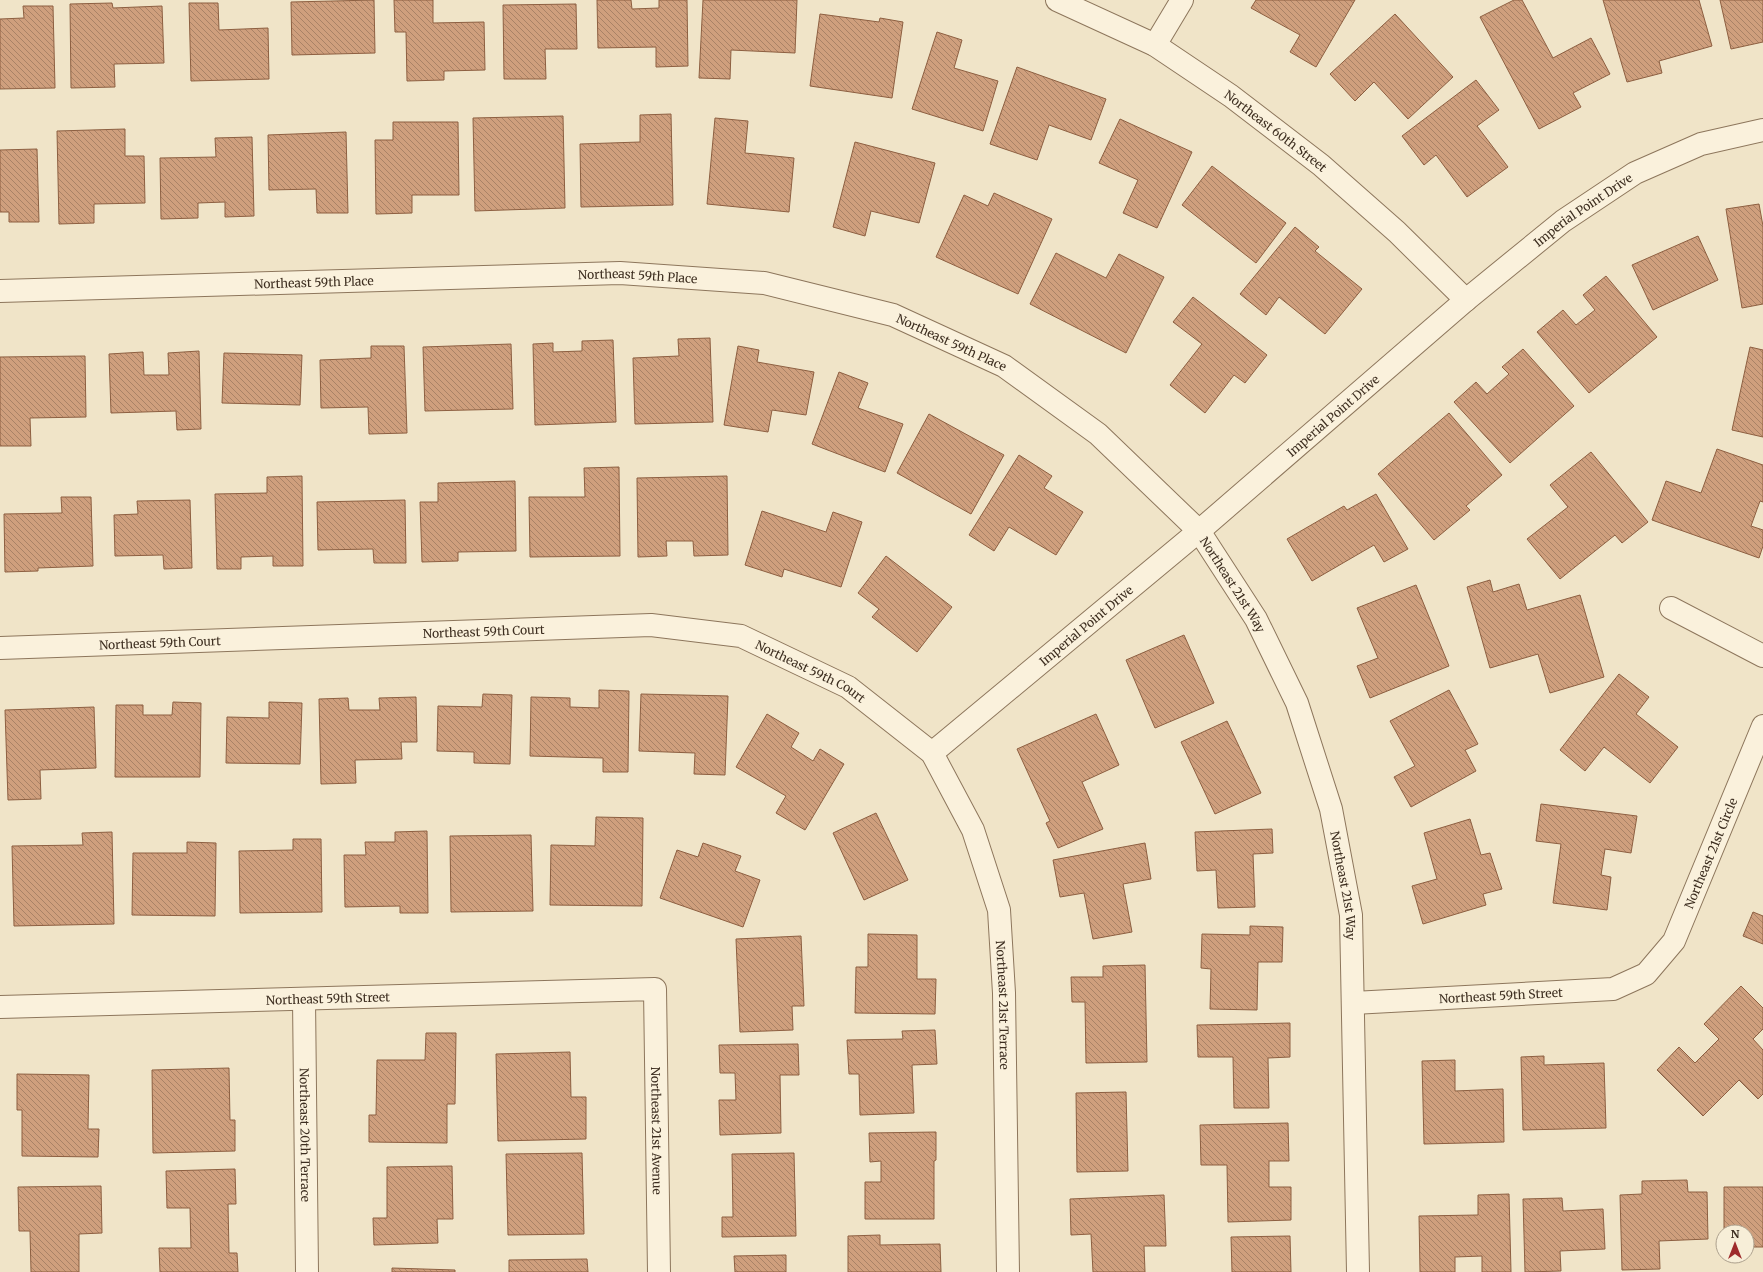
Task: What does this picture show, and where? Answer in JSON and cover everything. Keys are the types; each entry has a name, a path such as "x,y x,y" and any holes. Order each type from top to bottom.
{"street":[{"name":"Northeast 60th Street","path":"1057,0 1155,45 1231,96 1321,165 1397,232 1466,300"},
{"path":"1155,45 1182,0"},
{"name":"Imperial Point Drive","path":"932,753 1199,531 1466,300 1563,221 1635,173 1701,144 1763,130"},
{"name":"Northeast 59th Place","path":"0,291 620,273 764,283 893,315 1004,366 1098,434 1199,531"},
{"name":"Northeast 21st Way","path":"1199,531 1256,619 1297,703 1331,809 1351,915 1358,1272"},
{"path":"1671,608 1763,656"},
{"name":"Northeast 59th Court","path":"0,648 650,625 741,636 848,686 932,753"},
{"name":"Northeast 21st Circle","path":"1646,974 1674,941 1763,726"},
{"name":"Northeast 21st Terrace","path":"932,753 973,830 999,910 1004,994 1008,1272"},
{"name":"Northeast 59th Street","path":"1353,1003 1613,989 1646,974"},
{"name":"Northeast 59th Street","path":"0,1007 655,989"},
{"name":"Northeast 21st Avenue","path":"655,989 659,1272"},
{"name":"Northeast 20th Terrace","path":"304,999 307,1272"}],"building":[{"path":"374,0 375,53 292,55 291,2"},
{"path":"394,0 433,0 433,23 484,22 485,70 444,71 444,80 407,81 406,32 395,32"},
{"path":"597,0 631,0 632,9 659,8 659,0 687,0 688,66 656,67 656,47 598,48"},
{"path":"703,0 797,0 795,53 731,50 730,79 699,78"},
{"path":"1256,0 1355,0 1316,67 1290,52 1300,35 1251,8"},
{"path":"1514,0 1522,0 1553,58 1591,38 1610,74 1573,93 1581,107 1539,129 1480,17"},
{"path":"1603,0 1699,0 1712,46 1659,61 1662,73 1627,82"},
{"path":"1720,0 1763,0 1763,42 1731,49"},
{"path":"112,3 113,8 162,6 164,63 114,64 115,87 71,88 70,4"},
{"path":"189,3 218,3 219,30 268,28 269,79 191,81"},
{"path":"576,4 577,49 545,49 546,79 504,79 503,5"},
{"path":"23,6 53,6 55,88 0,89 0,19 24,18"},
{"path":"820,14 879,22 880,18 903,22 892,98 810,86"},
{"path":"1395,14 1453,77 1408,119 1374,82 1355,101 1330,74"},
{"path":"937,32 962,40 954,68 998,81 983,131 912,109"},
{"path":"1017,67 1106,99 1091,140 1049,125 1037,160 990,144"},
{"path":"1476,80 1499,110 1477,126 1508,167 1467,197 1436,155 1424,165 1402,136"},
{"path":"671,114 673,205 581,207 580,144 640,142 640,115"},
{"path":"563,116 565,208 475,211 473,118"},
{"path":"715,118 748,121 745,153 794,158 789,212 707,204"},
{"path":"1120,119 1192,152 1157,228 1123,213 1138,180 1099,163"},
{"path":"393,122 458,122 459,195 412,195 412,213 376,214 375,140 393,140"},
{"path":"125,129 125,156 144,156 145,203 94,204 94,223 59,224 57,131"},
{"path":"346,132 348,213 317,213 316,189 269,190 268,135"},
{"path":"252,137 254,216 225,217 225,202 198,203 198,218 161,219 160,158 216,157 215,138"},
{"path":"855,142 935,163 919,223 871,211 865,236 833,227"},
{"path":"37,149 39,222 9,222 9,212 0,212 0,150"},
{"path":"1212,166 1286,223 1256,263 1182,205"},
{"path":"994,193 1052,219 1018,294 936,257 964,195 988,206"},
{"path":"1759,204 1763,226 1763,304 1742,308 1726,209"},
{"path":"1295,227 1319,247 1315,251 1362,289 1325,334 1279,297 1266,315 1240,294"},
{"path":"1698,236 1718,280 1653,310 1632,265"},
{"path":"1056,253 1106,278 1119,254 1164,277 1126,353 1030,304"},
{"path":"1606,276 1657,337 1589,393 1537,332 1563,310 1576,325 1595,310 1583,295"},
{"path":"1193,297 1267,355 1245,383 1234,375 1205,413 1170,385 1202,344 1173,322"},
{"path":"710,338 713,422 635,424 633,358 679,356 678,339"},
{"path":"613,340 616,422 535,425 533,344 553,343 553,352 582,351 582,341"},
{"path":"511,344 513,409 425,411 423,347"},
{"path":"371,346 404,346 407,433 369,434 368,407 321,408 320,360 371,358"},
{"path":"738,346 759,350 757,362 814,372 806,415 772,410 768,432 724,425"},
{"path":"1750,347 1763,350 1763,437 1732,430"},
{"path":"1523,349 1574,406 1510,463 1454,402 1476,382 1487,394 1509,374 1502,367"},
{"path":"199,351 201,429 177,430 176,411 111,413 109,354 143,352 144,375 169,375 168,353"},
{"path":"224,353 302,355 300,405 222,403"},
{"path":"85,356 86,417 30,418 31,446 0,446 0,357"},
{"path":"839,372 868,383 858,408 903,424 885,472 812,444"},
{"path":"1449,413 1502,475 1466,506 1470,510 1434,540 1378,474"},
{"path":"929,414 1004,455 971,514 897,473"},
{"path":"1717,449 1763,465 1763,502 1760,501 1751,526 1763,530 1763,546 1759,558 1652,520 1666,481 1701,493"},
{"path":"1591,452 1648,522 1622,543 1615,535 1560,579 1527,539 1568,507 1550,485"},
{"path":"1019,455 1052,476 1044,488 1083,512 1056,555 1009,527 994,551 969,535"},
{"path":"619,467 620,556 530,557 529,497 585,497 584,468"},
{"path":"302,476 303,566 273,566 273,556 241,557 241,569 217,569 215,494 267,493 267,477"},
{"path":"727,476 728,555 694,556 693,541 666,541 667,556 638,557 637,478"},
{"path":"515,481 516,551 458,552 458,561 422,562 420,502 438,502 438,483"},
{"path":"1376,494 1408,549 1384,562 1374,545 1312,581 1287,539 1344,506 1347,510"},
{"path":"61,497 91,497 93,566 38,568 38,571 5,572 4,514 62,513"},
{"path":"190,500 192,568 164,569 163,555 115,556 114,515 138,514 137,501"},
{"path":"405,500 406,563 374,563 373,549 318,550 317,502"},
{"path":"762,511 826,532 833,512 862,522 841,587 784,569 782,577 745,565"},
{"path":"886,556 952,607 917,652 872,617 879,609 858,593"},
{"path":"1490,580 1493,592 1519,584 1527,610 1580,595 1604,677 1550,693 1538,654 1490,668 1467,587"},
{"path":"1416,585 1449,666 1370,698 1357,666 1378,658 1357,608"},
{"path":"1184,635 1214,703 1155,728 1126,660"},
{"path":"1619,674 1649,697 1636,714 1678,747 1650,783 1604,747 1585,771 1560,750"},
{"path":"599,690 629,691 628,772 603,772 603,758 530,756 531,697 570,698 570,707 599,708"},
{"path":"1449,690 1478,744 1465,750 1476,771 1411,807 1394,777 1415,766 1390,721"},
{"path":"483,694 512,695 510,764 474,763 474,752 437,751 438,706 482,707"},
{"path":"641,694 728,696 725,775 694,774 695,753 639,751"},
{"path":"416,697 417,742 401,742 402,759 355,760 356,783 321,784 319,699 348,698 349,710 380,710 379,698"},
{"path":"173,702 201,703 200,777 115,777 116,705 143,705 143,715 172,715"},
{"path":"269,702 302,703 300,764 226,763 227,717 269,718"},
{"path":"94,707 96,768 40,770 41,799 8,800 5,710"},
{"path":"767,714 799,733 791,747 813,761 820,749 844,764 805,830 776,813 786,796 736,767"},
{"path":"1096,714 1119,765 1082,782 1103,829 1058,848 1046,823 1050,821 1017,749"},
{"path":"1227,721 1261,793 1215,814 1181,742"},
{"path":"1541,804 1637,816 1631,853 1605,849 1601,875 1611,877 1607,910 1553,903 1561,844 1536,841"},
{"path":"876,813 908,880 864,900 833,833"},
{"path":"596,817 643,818 642,906 550,905 551,845 595,846"},
{"path":"1470,819 1481,855 1490,853 1502,889 1483,894 1486,905 1423,924 1412,886 1437,879 1424,833"},
{"path":"1272,829 1273,853 1253,854 1255,907 1218,908 1216,870 1197,871 1195,832"},
{"path":"427,831 428,913 400,913 400,906 345,907 344,855 366,855 365,842 395,842 395,832"},
{"path":"112,832 114,924 14,926 12,846 83,845 82,833"},
{"path":"531,835 533,911 451,912 450,836"},
{"path":"293,839 321,839 322,912 240,913 239,851 293,850"},
{"path":"187,842 216,843 215,916 132,915 133,853 187,853"},
{"path":"703,843 741,856 735,871 760,880 743,927 660,898 677,850 698,857"},
{"path":"1145,843 1151,879 1123,884 1132,932 1093,939 1084,893 1060,897 1053,860"},
{"path":"1753,912 1763,916 1763,944 1743,936"},
{"path":"1250,926 1283,927 1282,962 1258,962 1257,1010 1210,1009 1211,969 1201,968 1202,934 1250,935"},
{"path":"868,934 917,935 917,979 936,979 935,1014 855,1013 856,967 868,967"},
{"path":"801,936 804,1006 792,1006 793,1030 740,1032 736,939"},
{"path":"1145,965 1147,1062 1086,1063 1085,1002 1072,1002 1071,977 1103,977 1103,966"},
{"path":"1741,986 1763,1008 1763,1029 1753,1039 1763,1050 1763,1094 1758,1099 1739,1080 1703,1116 1657,1070 1679,1047 1695,1063 1719,1039 1704,1024"},
{"path":"1290,1023 1290,1057 1268,1058 1269,1108 1234,1108 1233,1057 1198,1057 1197,1025"},
{"path":"935,1030 937,1064 912,1065 914,1113 860,1115 859,1074 849,1074 847,1040 903,1039 902,1031"},
{"path":"426,1033 456,1033 455,1104 447,1104 447,1143 369,1142 369,1115 376,1115 377,1060 425,1060"},
{"path":"798,1044 799,1075 780,1075 781,1133 720,1135 719,1100 736,1100 735,1073 720,1073 719,1045"},
{"path":"570,1052 571,1097 586,1097 586,1139 498,1141 496,1054"},
{"path":"1544,1056 1544,1065 1604,1063 1606,1128 1523,1130 1521,1057"},
{"path":"1455,1060 1455,1091 1503,1089 1504,1142 1424,1144 1422,1061"},
{"path":"229,1068 230,1120 235,1120 235,1151 153,1153 152,1070"},
{"path":"17,1074 89,1075 88,1129 99,1129 98,1157 22,1156 22,1110 17,1110"},
{"path":"1126,1092 1128,1171 1077,1172 1076,1093"},
{"path":"1288,1123 1289,1161 1269,1161 1269,1187 1291,1187 1291,1220 1228,1222 1227,1165 1201,1165 1200,1125"},
{"path":"936,1132 936,1160 934,1161 934,1219 865,1219 865,1182 881,1182 881,1161 870,1162 869,1133"},
{"path":"582,1153 584,1234 508,1235 506,1154"},
{"path":"794,1153 796,1236 722,1237 722,1217 733,1217 732,1154"},
{"path":"452,1166 453,1219 437,1219 438,1243 374,1245 373,1218 387,1218 387,1167"},
{"path":"235,1169 236,1204 228,1204 229,1253 237,1253 238,1272 160,1272 159,1248 191,1248 190,1208 167,1208 166,1171"},
{"path":"1687,1180 1688,1192 1707,1192 1708,1239 1659,1241 1660,1269 1622,1270 1620,1195 1642,1194 1642,1181"},
{"path":"101,1186 102,1233 79,1234 79,1272 31,1272 30,1231 19,1231 18,1187"},
{"path":"1724,1187 1763,1187 1763,1247 1755,1247 1755,1224 1724,1224"},
{"path":"1509,1194 1511,1272 1482,1272 1482,1256 1455,1257 1455,1272 1420,1272 1419,1216 1478,1215 1478,1195"},
{"path":"1164,1195 1166,1246 1144,1246 1145,1272 1093,1272 1091,1234 1071,1235 1070,1199"},
{"path":"1562,1198 1563,1211 1603,1209 1605,1249 1560,1251 1561,1271 1525,1272 1523,1199"},
{"path":"880,1235 880,1245 940,1244 941,1272 848,1272 848,1236"},
{"path":"1290,1236 1291,1272 1232,1272 1231,1237"},
{"path":"786,1255 786,1272 735,1272 734,1256"},
{"path":"587,1259 588,1272 509,1272 509,1260"},
{"path":"392,1268 455,1270 455,1272 392,1272"}]}
